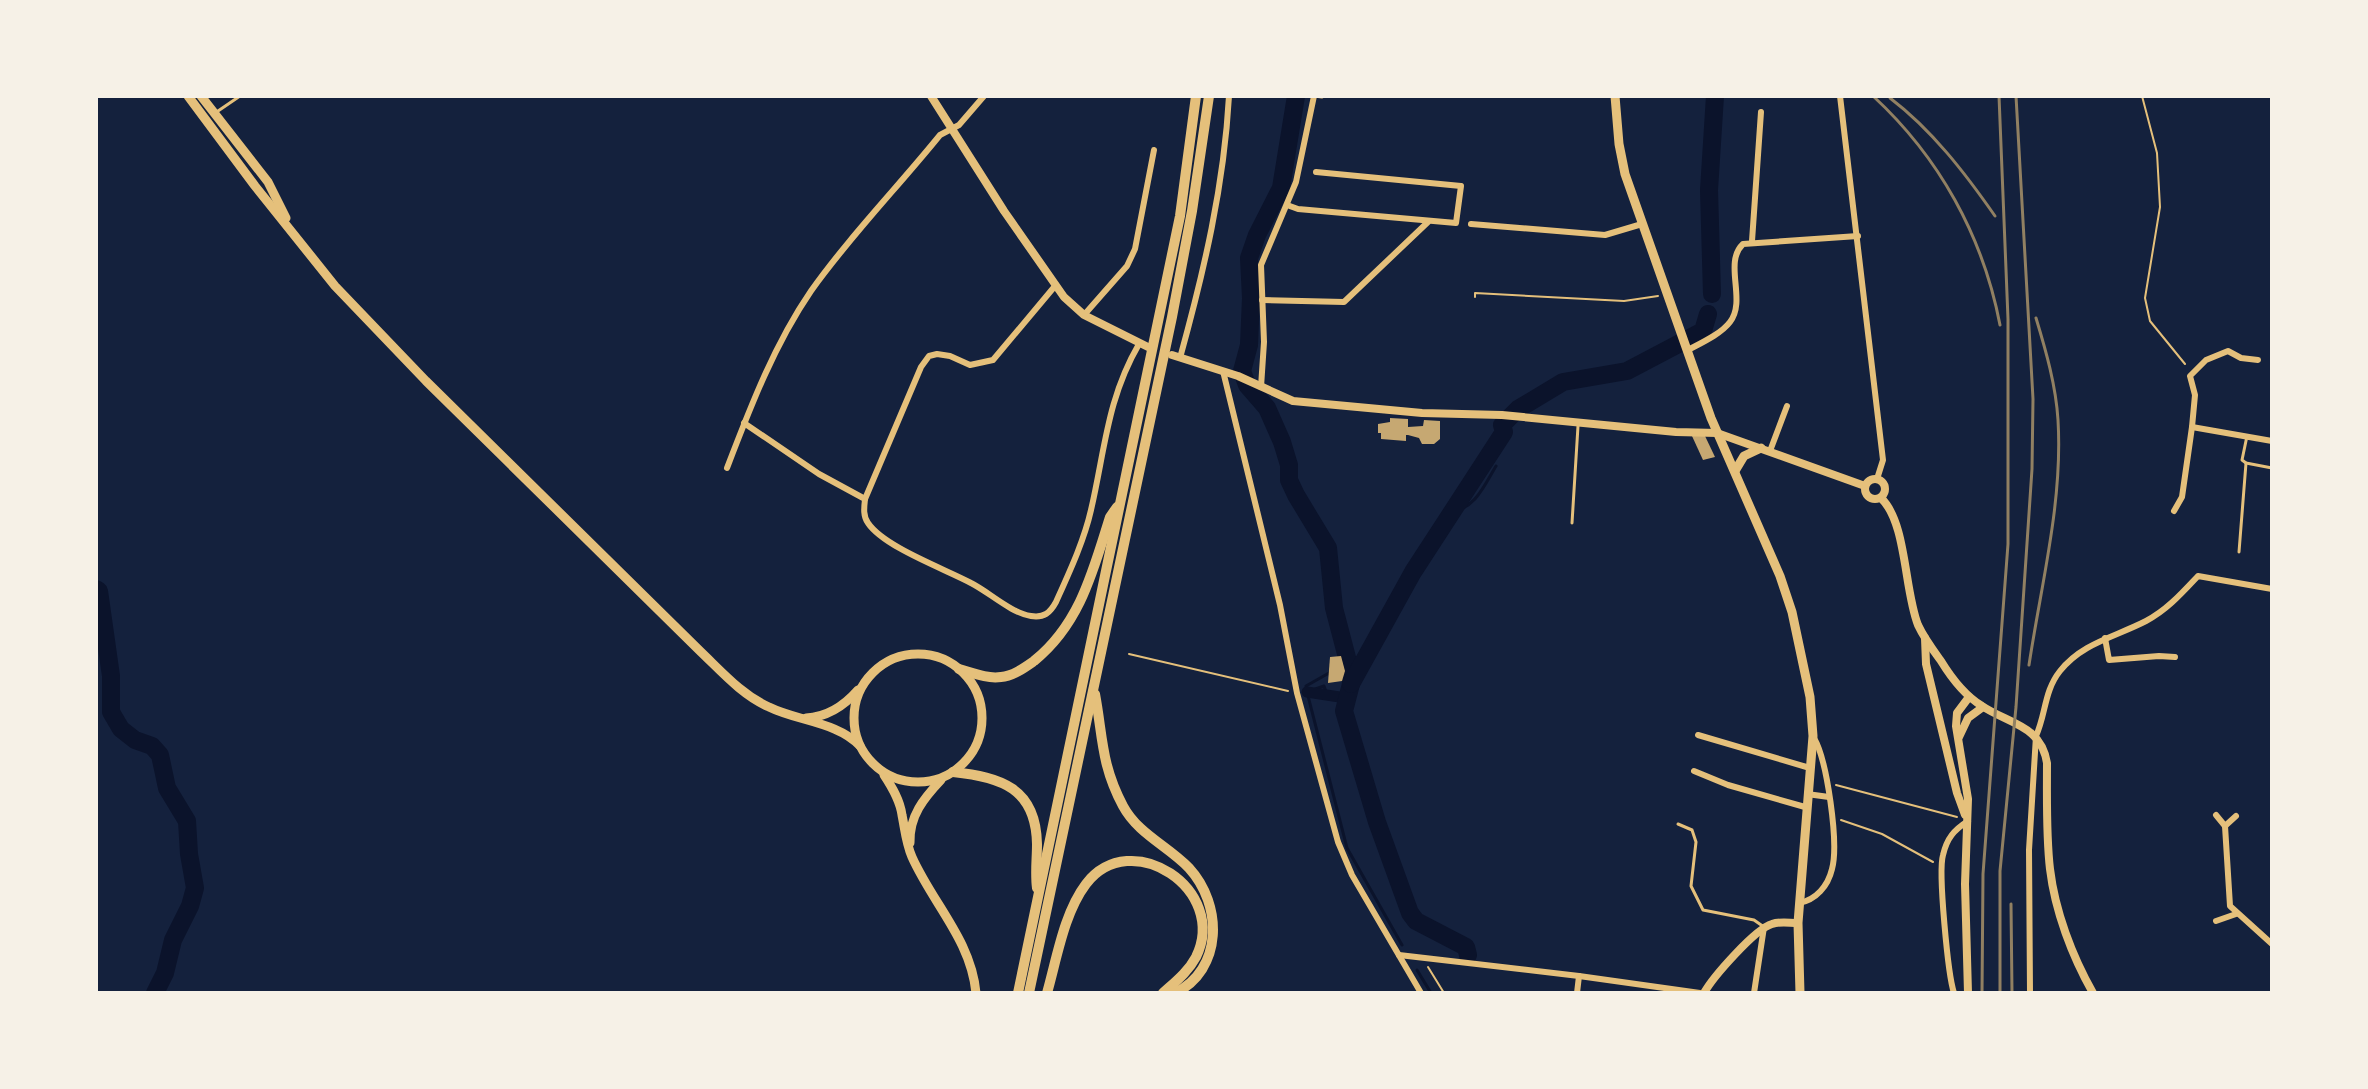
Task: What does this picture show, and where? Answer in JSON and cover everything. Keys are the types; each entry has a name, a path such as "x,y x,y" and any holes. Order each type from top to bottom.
{"main road":[{"path":"188,96 335,286 426,381 701,652 752,698 779,712 840,732 860,746 883,772 896,794 911,854 963,945 976,993"},
{"path":"201,96 268,182 295,235"},
{"path":"1018,993 1180,216 1196,96"},
{"path":"1029,993 1186,241 1209,96"},
{"path":"1615,96 1621,156 1642,224 1717,433 1780,576 1792,612 1810,697 1813,736 1798,923 1800,993"},
{"path":"1735,471 1744,456 1766,450"},
{"path":"799,718 819,717 837,710 886,663 912,655 939,658 984,677 1003,677 1023,669 1046,651 1076,613 1087,591 1110,517 1120,502"},
{"path":"911,854 910,834 914,817 924,798 973,750 981,725 976,692 959,669"},
{"path":"860,746 854,719 857,699 865,683"},
{"path":"1094,688 1107,775 1125,809 1149,837 1189,869 1207,897 1215,937 1211,955 1189,986 1175,993"},
{"path":"883,772 914,782 948,774 991,777 1009,784 1020,794 1035,823 1037,845 1034,870 1038,897"},
{"path":"1047,993 1074,906 1087,882 1109,866 1134,861 1154,864 1168,871 1194,896 1200,910 1202,927 1195,957 1187,971 1163,993"}],"street":[{"path":"931,96 1055,286 1084,315 1143,346 1122,374 1114,397 1090,513 1064,586 1051,612 1043,616 1024,614 972,583 895,544 869,524 864,513 865,499 921,367 929,356 950,356 970,365 993,360 1055,286"},
{"path":"727,468 774,355 811,292 940,135 952,130 984,96"},
{"path":"1229,96 1216,210 1176,356 1238,376 1283,399 1320,405 1422,413 1503,415 1676,432 1717,433 1865,486"},
{"path":"1257,384 1264,342 1263,256 1296,182 1314,96"},
{"path":"1840,96 1883,460 1877,479"},
{"path":"1752,241 1761,112"},
{"path":"1084,315 1127,266 1135,249 1154,150"},
{"path":"1287,205 1298,209 1456,223 1461,186 1316,172"},
{"path":"1262,300 1344,302 1428,222"},
{"path":"1471,224 1605,235 1642,224"},
{"path":"1688,349 1724,328 1733,319 1736,306 1735,255 1740,247 1752,241 1858,236"},
{"path":"2174,511 2182,497 2192,427 2195,395 2190,376 2206,360 2228,351 2241,358 2258,360"},
{"path":"1223,371 1280,605 1297,693 1338,842 1352,875 1421,993"},
{"path":"1766,450 1787,406"},
{"path":"744,423 819,474 865,499"},
{"path":"2192,427 2272,441"},
{"path":"1865,486 1877,479"},
{"path":"1877,479 1885,488 1881,498"},
{"path":"1865,486 1869,498 1881,498 1893,512 1914,609 1925,637 1969,697 2036,736 2046,756 2050,869 2060,916 2093,993"},
{"path":"2030,993 2029,850 2036,736 2047,695 2061,669 2094,643 2163,611 2198,576 2272,589"},
{"path":"1925,637 1926,664 1957,793 1968,821"},
{"path":"2105,638 2109,660 2175,657"},
{"path":"1968,993 1965,884 1968,821 1957,713 1969,697"},
{"path":"1959,737 1968,718 1983,707"},
{"path":"1698,735 1810,768"},
{"path":"1799,903 1817,895 1832,869 1829,797 1819,746 1813,736"},
{"path":"1694,771 1728,785 1806,801 1829,797"},
{"path":"2032,801 2048,801"},
{"path":"2216,815 2225,826 2230,906 2272,944"},
{"path":"2225,826 2236,816"},
{"path":"1954,993 1941,867 1948,839 1954,830 1968,821"},
{"path":"2216,921 2236,914"},
{"path":"1399,955 1702,993 1764,927 1775,922 1798,923"},
{"path":"1754,993 1764,927"},
{"path":"1577,993 1579,976"}],"lane":[{"path":"240,96 214,114 221,133 255,186"},
{"path":"1314,96 1322,97"},
{"path":"1572,523 1578,422"},
{"path":"2247,436 2242,460 2272,468"},
{"path":"2239,552 2246,463"},
{"path":"1678,824 1692,830 1696,842 1691,886 1703,910 1754,920 1764,927"}],"path":[{"path":"2142,96 2157,153 2160,207 2145,298 2150,321 2185,364"},
{"path":"1475,297 1475,293 1624,301 1652,299 1667,292"},
{"path":"1129,654 1297,693"},
{"path":"1834,785 1968,821"},
{"path":"1832,818 1865,826 1941,867"},
{"path":"1427,960 1429,971 1444,993"}],"building":[{"path":"1390,418 1408,419 1408,427 1423,426 1424,420 1440,421 1440,439 1434,444 1422,444 1419,438 1408,435 1406,441 1381,439 1378,424 1390,422"},
{"path":"1692,436 1705,436 1715,457 1703,460"},
{"path":"1341,656 1345,671 1342,681 1328,683 1330,657"}],"waterway":[{"path":"1296,96 1281,188 1249,258 1249,345 1242,371 1247,385 1267,408 1282,442 1289,465 1289,480 1328,548 1334,608 1350,669 1351,684 1344,711 1377,822 1410,913 1416,921 1466,947 1468,955"},
{"path":"1712,294 1709,190 1715,96"},
{"path":"1351,684 1413,572 1504,432 1502,425 1518,409 1563,382 1627,371 1703,331 1708,314"},
{"path":"1450,513 1473,501 1496,466"},
{"path":"96,589 99,591 111,676 111,712 121,729 135,740 152,746 160,755 167,788 187,821 195,888 155,993"},
{"path":"1329,673 1306,686 1347,848 1402,945"},
{"path":"1307,692 1324,686 1327,695 1346,698"},
{"path":"1307,692 1346,698"},
{"path":"1417,970 1431,993"}],"railway":[{"path":"1873,96 1918,145 1955,200 1982,260 2000,325"},
{"path":"1982,993 1983,874 2008,544 2008,319 1999,96"},
{"path":"2000,993 2000,871 2016,707 2032,469 2033,399 2016,96"},
{"path":"1890,98 1947,153 1995,216"},
{"path":"2029,665 2050,543 2059,451 2055,394 2036,318"},
{"path":"2011,904 2012,993"}]}
